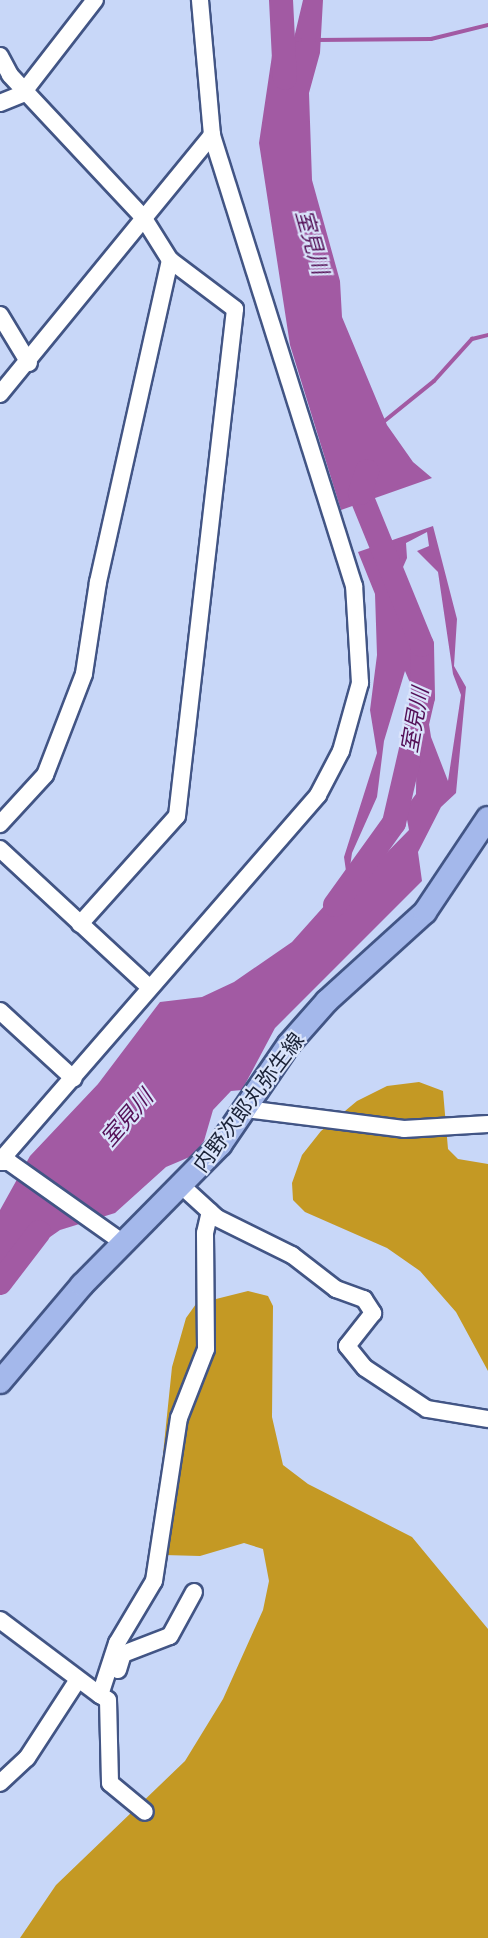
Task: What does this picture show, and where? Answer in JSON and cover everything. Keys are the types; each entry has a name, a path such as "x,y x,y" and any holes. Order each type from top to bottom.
{"main road":[{"name":"内野次郎丸弥生線","path":"0,1382 118,1239 183,1187 246,1109 289,1044 327,1001 425,912 488,818"}],"street":[{"path":"0,103 25,90 95,0"},
{"path":"118,1239 3,1162 74,1079 148,986 318,795 341,751 360,682 354,586 212,135 200,0"},
{"path":"0,56 25,90 143,217 170,260 235,309 177,816 80,924"},
{"path":"0,394 29,363 143,217 212,135"},
{"path":"0,824 45,775 84,674 98,582 170,260"},
{"path":"0,315 29,363"},
{"path":"0,849 148,986"},
{"path":"0,1011 74,1079"},
{"path":"246,1109 404,1129 488,1124"},
{"path":"183,1187 210,1212 371,1306 365,1329 347,1346 365,1368 427,1409 488,1419"},
{"path":"145,1812 108,1778 104,1697 117,1642 154,1581 180,1418 206,1349 205,1233 210,1212"},
{"path":"104,1697 123,1654 170,1636 194,1592"},
{"path":"0,1620 77,1681 104,1697"},
{"path":"0,1783 27,1758 77,1681"}],"shaded area":[{"path":"419,1082 443,1091 448,1149 458,1159 488,1164 488,1371 456,1312 420,1271 387,1248 305,1212 293,1200 292,1183 302,1155 321,1131 357,1101 387,1086"},
{"path":"248,1291 268,1296 273,1306 272,1417 283,1465 308,1484 412,1537 488,1629 488,1938 20,1938 56,1885 185,1761 223,1699 263,1610 269,1581 263,1549 244,1543 200,1556 164,1555 157,1512 172,1367 186,1318 196,1304"}],"water":[{"path":"303,0 323,0 320,53 309,93 312,180 340,281 342,317 387,425 413,462 432,478 341,510 290,345 259,143 274,42 290,55"},
{"path":"433,526 457,619 454,666 466,687 456,793 441,807 418,852 422,881 275,1028 242,1090 231,1091 213,1110 204,1141 192,1156 166,1167 115,1213 60,1230 0,1272 0,1210 30,1156 98,1084 160,1002 202,997 234,982 292,942 334,895 346,871 344,857 377,753 370,710 377,655 375,594 358,552","holes":["427,532 429,546 417,551 438,572 453,674 461,695 448,781 431,737 418,653 393,590 407,558 406,543","405,671 417,699 416,794 405,809 409,830 359,881 349,874 352,853 377,797 384,741"]}],"waterway":[{"name":"室見川","path":"281,0 285,78"},
{"path":"317,40 431,39 488,25"},
{"path":"279,36 300,40"},
{"path":"382,423 434,381 472,339 488,335"},
{"name":"室見川","path":"335,905 394,823 423,697 422,645 360,493 367,471"},
{"name":"室見川","path":"0,1283 39,1232"}]}
